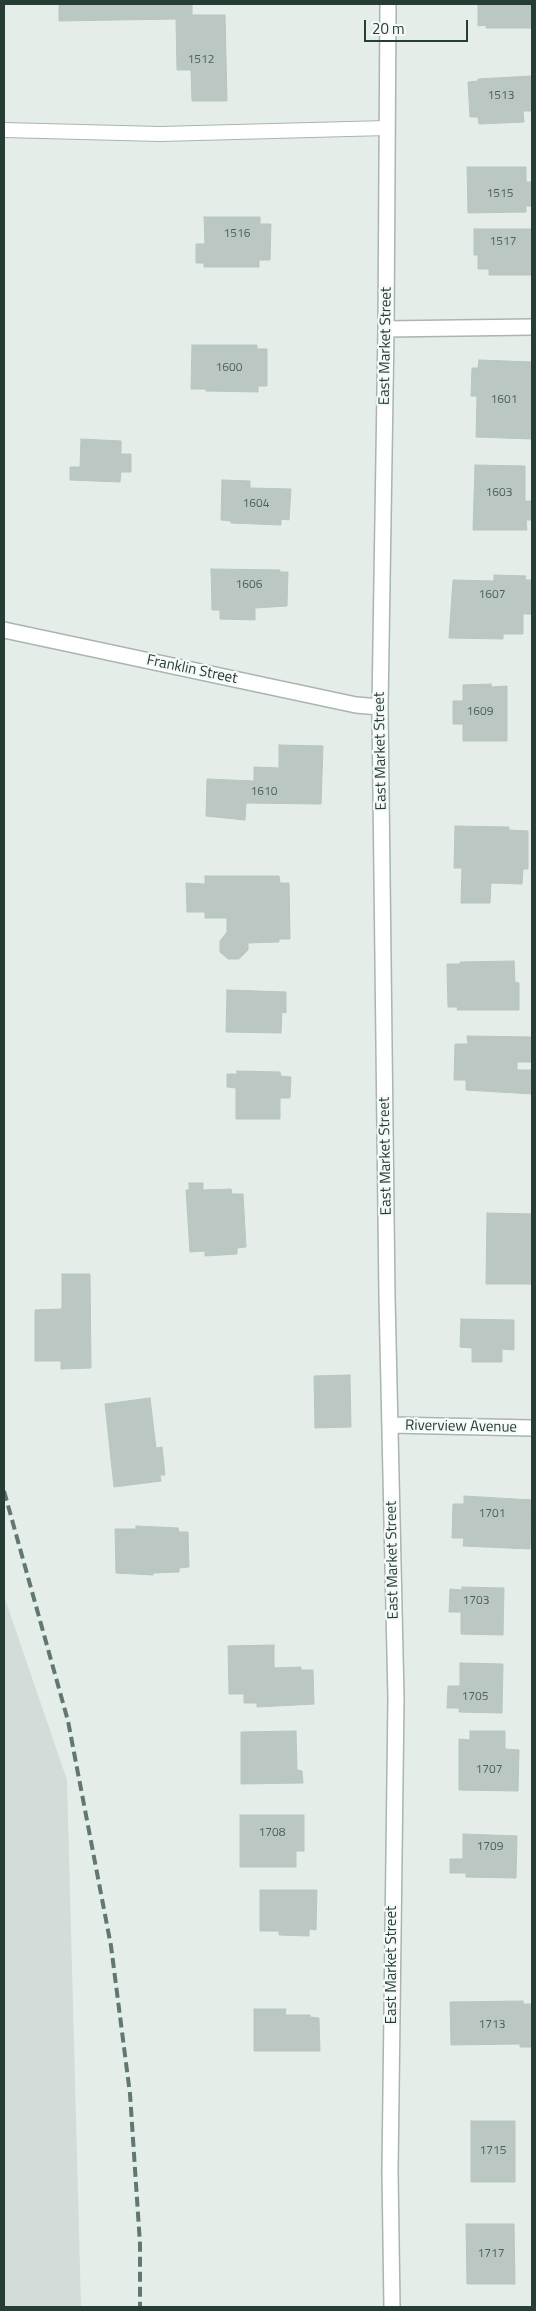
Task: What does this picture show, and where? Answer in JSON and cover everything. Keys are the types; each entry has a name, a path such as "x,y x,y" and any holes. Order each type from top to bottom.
{"street":[{"name":"East Market Street","path":"388,4 386,329 380,707 390,1426 396,1698 390,2171 392,2307"},
{"path":"386,329 532,327"},
{"name":"Franklin Street","path":"4,630 356,705 380,707"},
{"name":"Riverview Avenue","path":"390,1426 532,1428"}],"lane":[{"path":"4,130 160,134 387,128"}],"shaded area":[{"path":"4,1596 67,1780 81,2307 4,2307"}],"building":[{"path":"59,4 192,4 192,15 225,15 227,101 192,101 191,70 177,70 176,19 59,21"},
{"path":"478,4 532,4 532,28 486,28 486,25 478,26"},
{"path":"532,76 532,111 523,111 524,122 479,124 478,117 470,117 468,82 478,81 478,79"},
{"path":"467,167 526,167 526,182 532,182 532,206 526,206 526,212 468,213"},
{"path":"204,217 260,217 260,224 271,224 270,260 259,260 259,267 204,267 204,263 196,263 196,244 205,244"},
{"path":"474,229 532,229 532,275 489,275 489,269 478,269 478,255 474,255"},
{"path":"192,345 257,345 257,349 267,349 267,386 258,386 258,392 191,389"},
{"path":"479,360 532,362 532,439 476,437 477,396 471,396 472,368 478,368"},
{"path":"81,439 121,441 121,454 131,454 131,472 121,472 120,482 70,480 70,467 80,467"},
{"path":"475,465 525,466 525,501 532,501 532,520 526,520 527,530 473,530"},
{"path":"222,480 250,481 250,488 291,489 289,520 281,519 281,525 231,523 231,521 221,520"},
{"path":"211,569 280,570 280,572 288,572 287,606 255,608 255,620 220,619 220,610 212,610"},
{"path":"494,575 526,576 525,580 532,580 532,614 523,614 523,634 503,634 503,639 449,638 453,580 494,581"},
{"path":"491,684 491,687 507,686 507,741 463,741 463,724 453,724 453,701 463,701 463,685"},
{"path":"279,745 323,746 321,804 246,803 245,820 206,816 207,779 254,781 254,767 279,768"},
{"path":"455,826 509,827 509,830 528,831 528,869 523,869 522,884 491,883 490,903 461,903 462,868 454,868"},
{"path":"205,876 279,876 280,883 289,883 290,939 279,939 279,942 248,943 248,950 239,959 228,959 220,952 220,941 227,932 227,918 205,918 205,912 187,912 186,883 205,884"},
{"path":"514,961 515,982 519,983 519,1010 457,1010 458,1007 448,1007 447,964"},
{"path":"227,990 286,992 286,1013 282,1012 281,1033 226,1032"},
{"path":"467,1036 532,1037 532,1062 517,1062 517,1070 532,1070 532,1094 466,1090 466,1080 454,1080 455,1044 468,1044"},
{"path":"237,1071 280,1072 281,1076 291,1077 290,1098 280,1098 280,1119 236,1119 236,1088 227,1087 227,1074 237,1074"},
{"path":"189,1183 203,1183 203,1190 231,1189 232,1194 243,1194 246,1247 237,1248 237,1254 205,1256 205,1251 190,1252 186,1190 189,1190"},
{"path":"487,1213 532,1214 532,1284 486,1284"},
{"path":"62,1274 90,1274 91,1368 61,1369 61,1361 35,1361 35,1310 62,1309"},
{"path":"461,1319 514,1320 514,1350 502,1349 502,1362 472,1362 472,1348 460,1347"},
{"path":"350,1375 351,1427 315,1428 314,1376"},
{"path":"150,1398 156,1448 162,1447 165,1475 160,1475 161,1481 114,1487 105,1404"},
{"path":"464,1496 532,1500 530,1549 463,1546 464,1538 452,1538 453,1504 464,1504"},
{"path":"136,1526 178,1528 179,1532 188,1532 189,1567 179,1568 179,1572 153,1573 153,1575 116,1573 115,1529 136,1529"},
{"path":"462,1587 504,1588 503,1635 461,1634 461,1612 449,1612 450,1589 462,1590"},
{"path":"274,1645 274,1668 301,1667 301,1670 313,1670 314,1704 257,1707 257,1703 244,1703 244,1694 229,1694 228,1646"},
{"path":"460,1663 503,1664 502,1713 459,1712 459,1708 447,1708 448,1686 460,1686"},
{"path":"296,1731 297,1770 302,1771 303,1783 241,1784 241,1732"},
{"path":"470,1731 505,1731 505,1749 519,1750 518,1791 459,1790 459,1739 470,1740"},
{"path":"240,1815 304,1815 304,1851 296,1851 296,1867 240,1867"},
{"path":"463,1834 517,1836 516,1878 466,1877 466,1873 450,1873 450,1859 463,1859"},
{"path":"260,1890 317,1890 316,1930 309,1929 309,1936 279,1935 279,1931 260,1931"},
{"path":"523,2001 523,2004 532,2004 532,2047 520,2047 520,2044 451,2045 450,2002"},
{"path":"254,2009 286,2009 285,2015 310,2015 310,2017 319,2018 320,2051 254,2051"},
{"path":"471,2121 515,2121 515,2182 471,2182"},
{"path":"466,2224 514,2224 515,2284 467,2284"}],"railway":[{"path":"4,1491 68,1721 111,1946 130,2094 140,2244 140,2307"}]}
